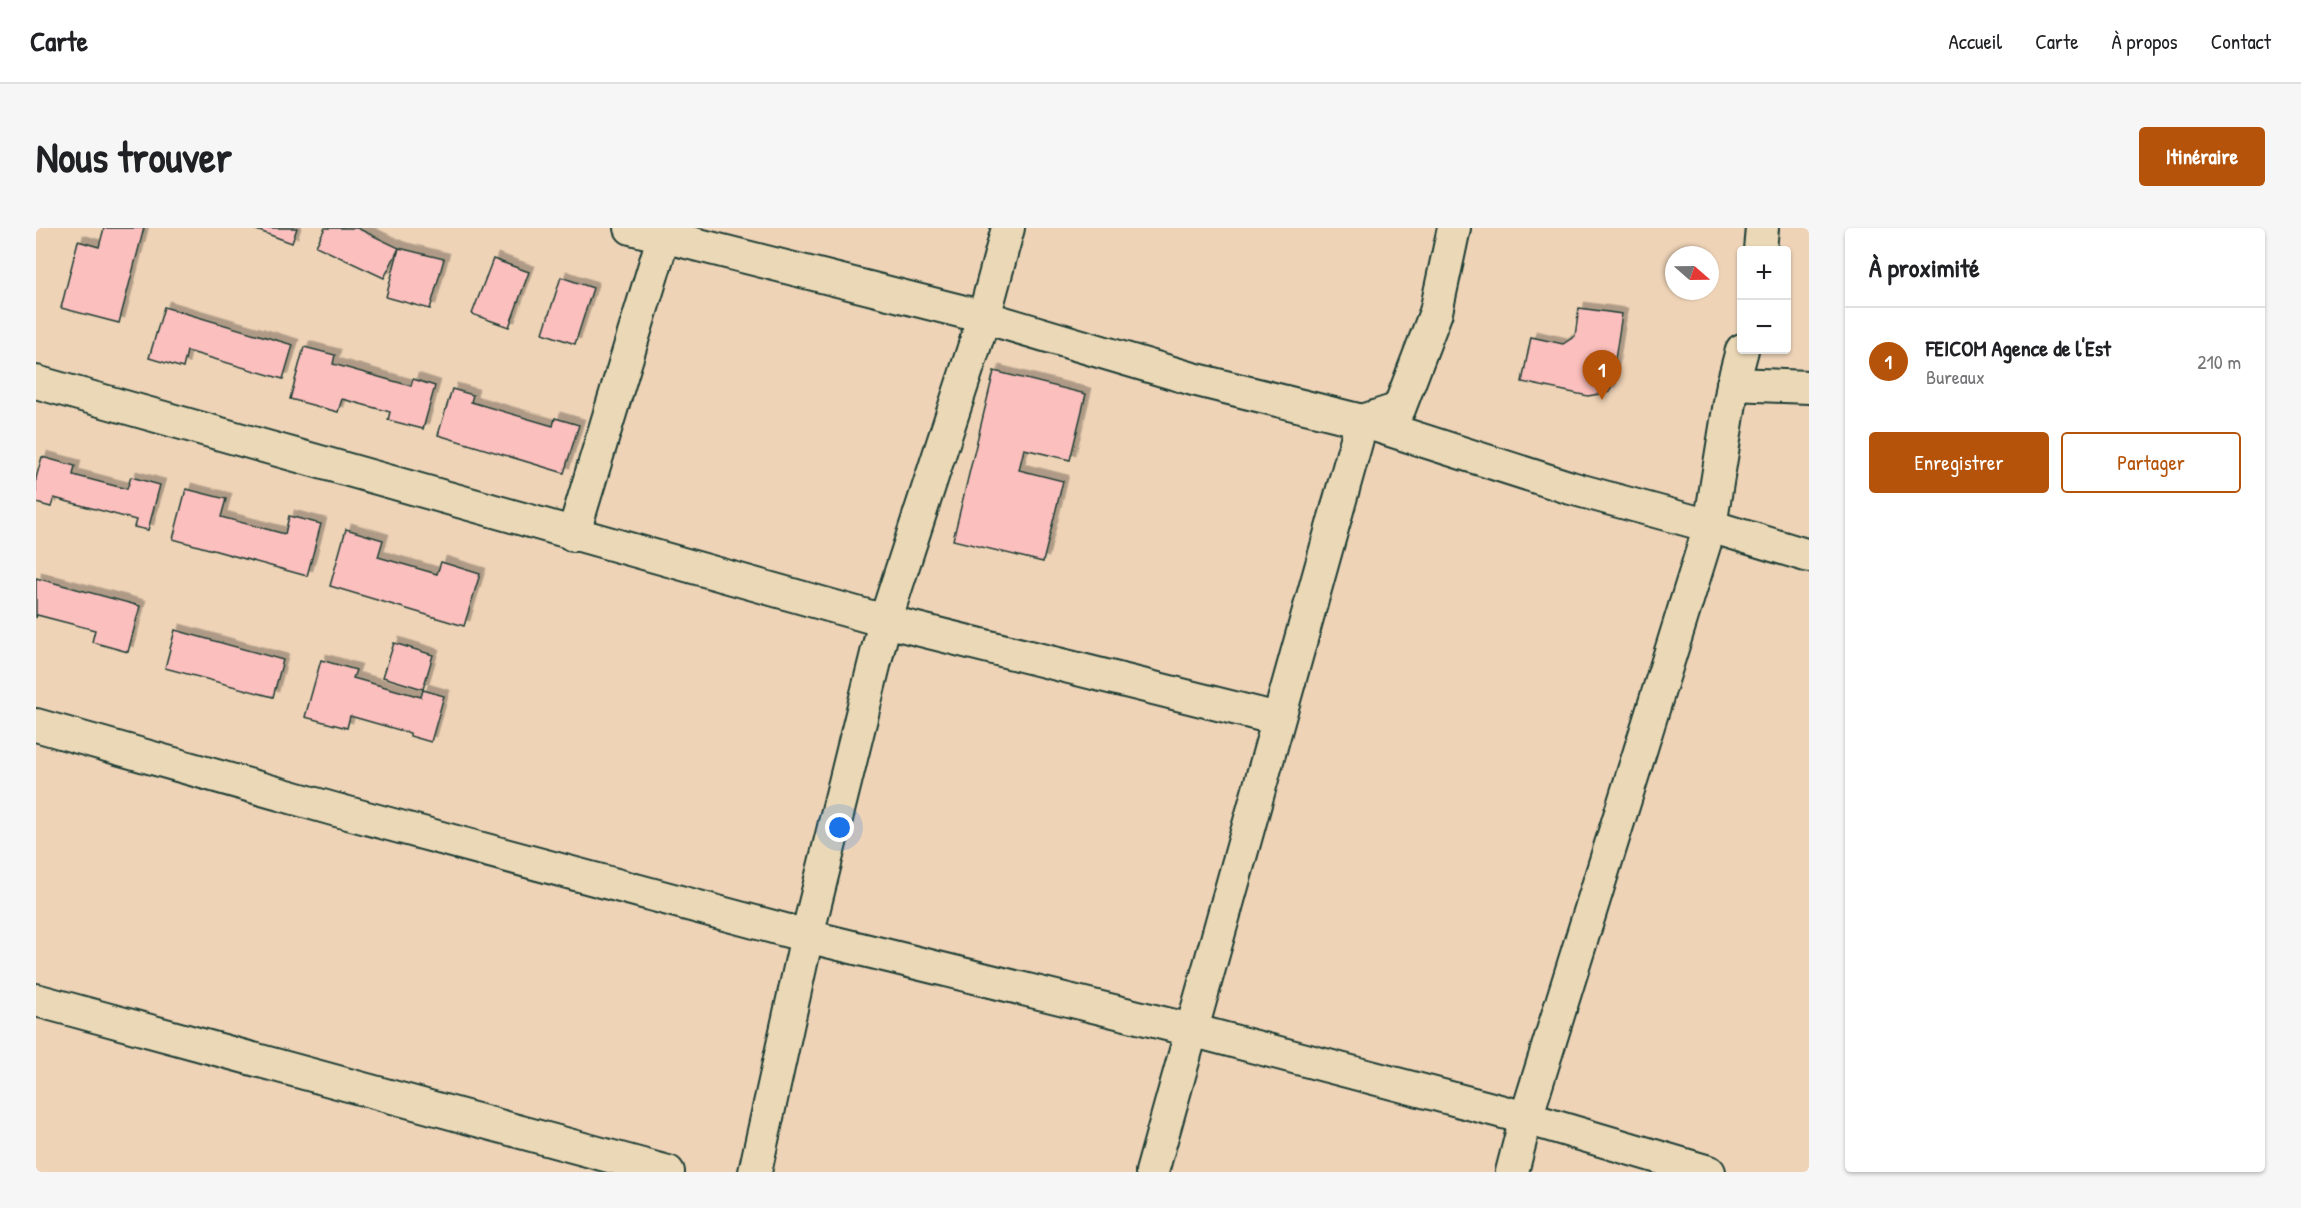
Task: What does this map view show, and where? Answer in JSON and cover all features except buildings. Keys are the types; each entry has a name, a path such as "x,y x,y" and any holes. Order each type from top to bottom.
{"street":[{"path":"632,228 685,236 984,317 1193,379 1362,421 1571,488 1809,556"},
{"path":"756,1172 807,936 885,621 984,317 1008,228"},
{"path":"1362,421 1399,409 1436,312 1454,228"},
{"path":"1760,246 1762,228"},
{"path":"573,535 685,236"},
{"path":"1512,1172 1526,1118 1710,526 1733,384 1741,354"},
{"path":"36,382 885,621 1278,719"},
{"path":"1733,384 1809,387"},
{"path":"1152,1172 1362,421"},
{"path":"36,725 333,809 807,936 1191,1030 1526,1118 1709,1172"},
{"path":"36,1000 668,1172"}],"place":[{"name":"FEICOM Agence de l'Est","path":"1602,400"}]}
